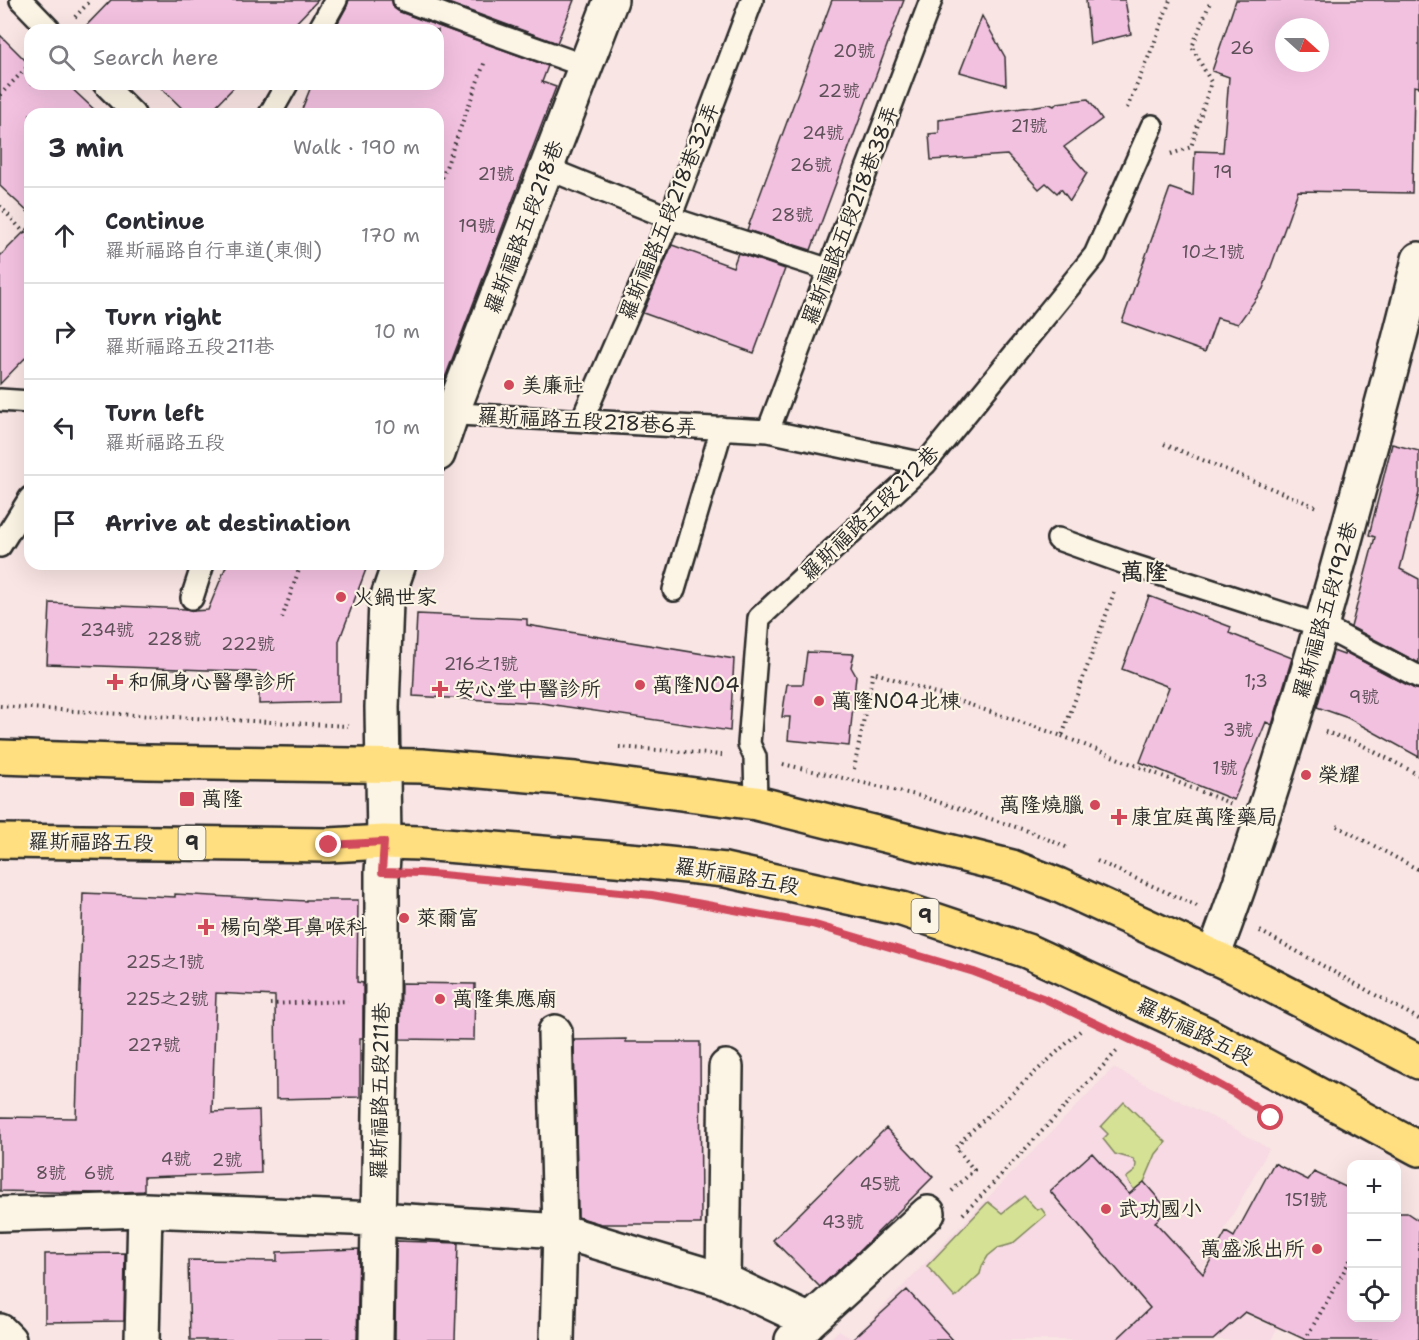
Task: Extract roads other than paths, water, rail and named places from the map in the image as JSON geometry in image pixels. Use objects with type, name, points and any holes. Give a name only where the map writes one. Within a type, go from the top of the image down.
[{"type":"main road","points":[[0,757],[147,762],[422,766],[575,779],[756,803],[1012,867],[1058,885],[1238,968],[1419,1062]]},
{"type":"main road","name":"羅斯福路五段","points":[[0,841],[329,845],[384,842],[421,843],[724,870],[902,909],[1027,951],[1204,1033],[1419,1149]]},
{"type":"street","name":"羅斯福路五段218巷","points":[[445,413],[546,168],[611,0]]},
{"type":"street","name":"羅斯福路五段192巷","points":[[1213,957],[1263,817],[1322,626],[1350,521],[1412,319],[1419,259]]},
{"type":"street","points":[[382,765],[381,707],[386,602],[397,570]]},
{"type":"street","name":"羅斯福路五段211巷","points":[[376,1340],[384,842],[382,765]]},
{"type":"street","points":[[555,1032],[560,1231],[557,1340]]},
{"type":"street","points":[[723,1280],[726,1067]]},
{"type":"street","points":[[142,1340],[145,1210]]},
{"type":"street","points":[[0,1214],[145,1210],[378,1219],[560,1231],[723,1280],[801,1331],[928,1213]]},
{"type":"street","points":[[0,1331],[9,1340]]},
{"type":"lane","points":[[21,0],[44,24]]},
{"type":"lane","points":[[322,24],[336,0]]},
{"type":"lane","points":[[404,0],[585,66]]},
{"type":"lane","name":"羅斯福路五段218巷32弄","points":[[582,420],[670,218],[752,0]]},
{"type":"lane","name":"羅斯福路五段218巷38弄","points":[[768,431],[931,0]]},
{"type":"lane","points":[[110,90],[128,108]]},
{"type":"lane","points":[[273,108],[284,90]]},
{"type":"lane","name":"羅斯福路五段212巷","points":[[756,803],[755,757],[748,744],[759,618],[925,464],[1095,255],[1152,126]]},
{"type":"lane","points":[[546,168],[670,218],[830,270]]},
{"type":"lane","points":[[0,400],[24,402]]},
{"type":"lane","name":"羅斯福路五段218巷6弄","points":[[445,413],[768,431],[925,464]]},
{"type":"lane","name":"羅斯福路五段218巷6弄","points":[[674,590],[722,428]]},
{"type":"lane","points":[[0,546],[24,508]]},
{"type":"lane","points":[[1058,539],[1125,563],[1322,626],[1419,677]]},
{"type":"lane","points":[[192,598],[201,570]]},
{"type":"place","name":"美廉社","points":[[509,385]]},
{"type":"place","name":"火鍋世家","points":[[341,597]]},
{"type":"place","name":"和佩身心醫學診所","points":[[115,682]]},
{"type":"place","name":"萬隆NO4","points":[[640,685]]},
{"type":"place","name":"安心堂中醫診所","points":[[440,689]]},
{"type":"place","name":"萬隆NO4北棟","points":[[819,701]]},
{"type":"place","name":"榮耀","points":[[1306,775]]},
{"type":"place","name":"萬隆","points":[[187,799]]},
{"type":"place","name":"萬隆燒臘","points":[[1095,805]]},
{"type":"place","name":"康宜庭萬隆藥局","points":[[1119,817]]},
{"type":"place","name":"萊爾富","points":[[404,918]]},
{"type":"place","name":"楊向榮耳鼻喉科","points":[[206,927]]},
{"type":"place","name":"萬隆集應廟","points":[[440,999]]},
{"type":"place","name":"武功國小","points":[[1106,1209]]},
{"type":"place","name":"萬盛派出所","points":[[1317,1249]]},
{"type":"district","name":"萬隆","points":[[1144,572]]}]
